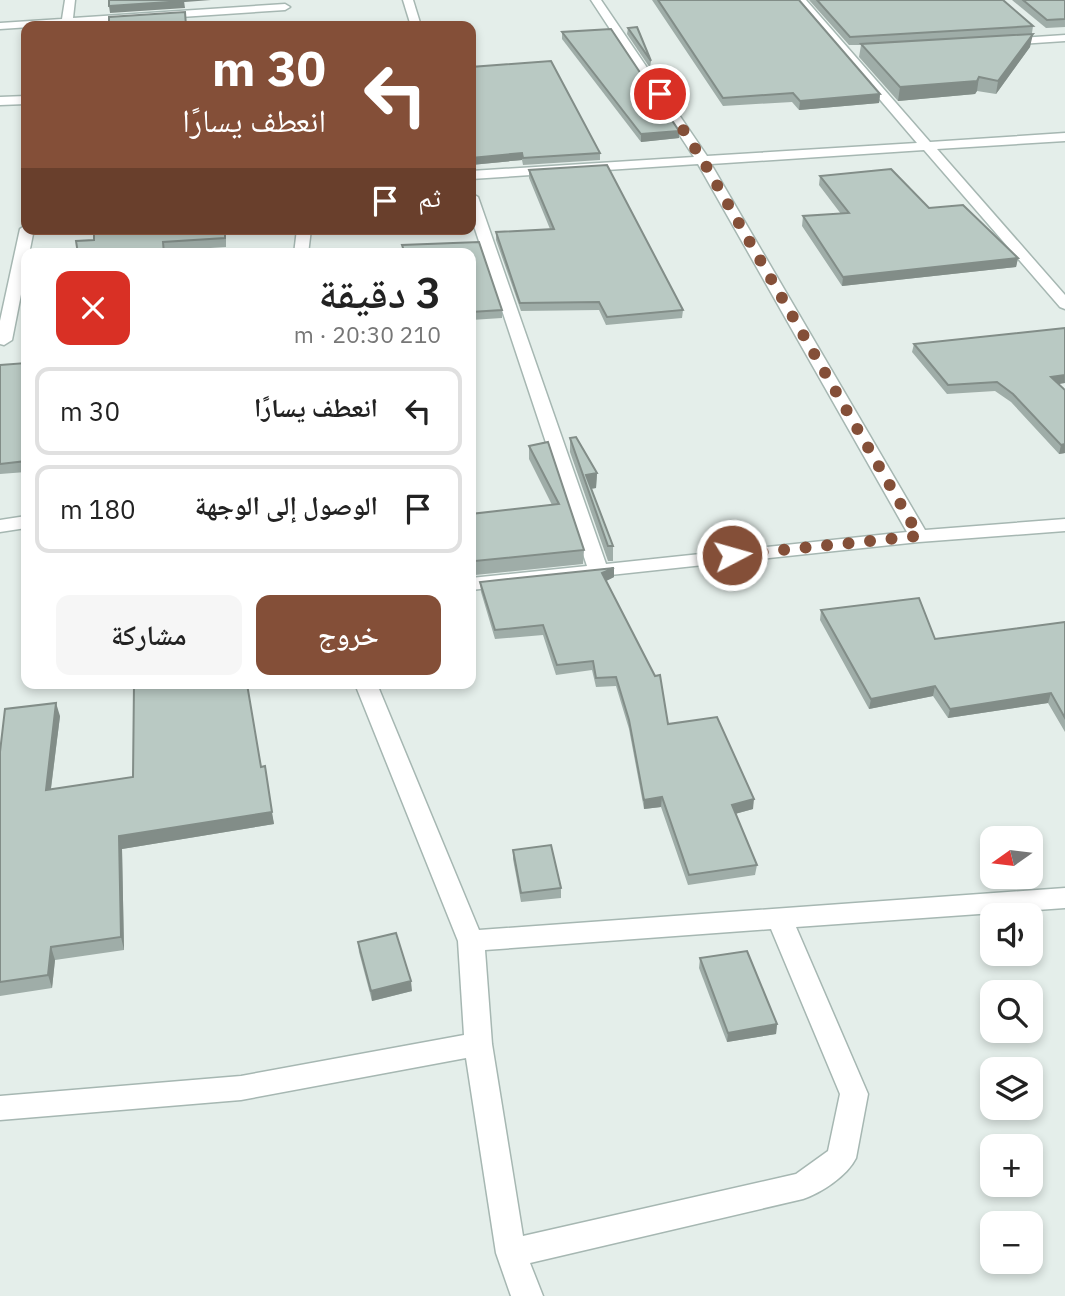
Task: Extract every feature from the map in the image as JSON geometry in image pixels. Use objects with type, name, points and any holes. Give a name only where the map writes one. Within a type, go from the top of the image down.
[{"type":"street","points":[[66,21],[70,0]]},
{"type":"street","points":[[408,0],[414,21]]},
{"type":"street","points":[[596,0],[702,159],[919,536]]},
{"type":"street","points":[[800,0],[854,52],[927,144],[1059,290],[1065,304]]},
{"type":"street","points":[[107,21],[285,8]]},
{"type":"street","points":[[1030,23],[1065,53]]},
{"type":"street","points":[[0,26],[21,25]]},
{"type":"street","points":[[995,43],[1065,38]]},
{"type":"street","points":[[0,102],[21,100]]},
{"type":"street","points":[[476,175],[1065,137]]},
{"type":"street","points":[[476,212],[598,569]]},
{"type":"street","points":[[21,256],[2,340],[21,338]]},
{"type":"street","points":[[0,526],[21,523]]},
{"type":"street","points":[[476,583],[919,536],[1065,525]]},
{"type":"street","points":[[368,689],[471,942],[478,1044],[511,1254],[527,1296]]},
{"type":"street","points":[[471,942],[1065,898]]},
{"type":"street","points":[[511,1254],[803,1186],[841,1158],[854,1094],[779,918]]},
{"type":"street","points":[[0,1108],[241,1088],[478,1044]]},
{"type":"building","points":[[109,0],[184,0],[184,1],[109,6]]},
{"type":"building","points":[[658,0],[799,0],[880,94],[800,101],[793,93],[723,98]]},
{"type":"building","points":[[817,0],[1003,0],[1033,26],[850,37]]},
{"type":"building","points":[[1023,0],[1065,0],[1065,19],[1047,20]]},
{"type":"building","points":[[185,12],[186,21],[109,21],[109,17]]},
{"type":"building","points":[[637,27],[651,61],[628,28]]},
{"type":"building","points":[[611,29],[679,131],[641,134],[562,32]]},
{"type":"building","points":[[1033,34],[998,81],[979,77],[977,81],[900,87],[861,44]]},
{"type":"building","points":[[551,61],[600,153],[523,158],[522,153],[476,158],[476,67]]},
{"type":"building","points":[[607,165],[683,310],[607,317],[599,302],[520,303],[496,232],[554,229],[529,170]]},
{"type":"building","points":[[891,169],[929,208],[963,205],[1018,258],[843,277],[803,216],[849,213],[820,176]]},
{"type":"building","points":[[94,235],[225,235],[225,238],[163,242],[164,248],[77,248],[76,241],[94,240]]},
{"type":"building","points":[[479,242],[502,310],[476,312],[476,248],[403,248],[402,245]]},
{"type":"building","points":[[1065,328],[1065,375],[1051,377],[1065,390],[1065,444],[1061,445],[1013,394],[997,382],[948,385],[914,344]]},
{"type":"building","points":[[21,363],[21,462],[0,464],[0,365]]},
{"type":"building","points":[[576,437],[597,473],[586,475],[613,546],[608,546],[570,438]]},
{"type":"building","points":[[548,442],[584,550],[476,561],[476,513],[559,504],[529,446]]},
{"type":"building","points":[[614,568],[602,573],[655,676],[660,675],[668,724],[717,717],[754,799],[732,805],[757,865],[689,875],[662,797],[644,800],[629,720],[616,677],[596,678],[593,661],[557,665],[543,625],[495,630],[480,582]]},
{"type":"building","points":[[919,598],[935,639],[1065,622],[1065,718],[1051,693],[950,709],[935,686],[871,699],[821,610]]},
{"type":"building","points":[[134,689],[248,689],[261,767],[265,766],[272,812],[119,836],[121,937],[51,947],[48,975],[0,982],[0,752],[5,709],[56,703],[46,790],[133,777]]},
{"type":"building","points":[[551,845],[561,888],[521,893],[513,850]]},
{"type":"building","points":[[396,933],[411,981],[371,991],[358,942]]},
{"type":"building","points":[[747,951],[777,1024],[728,1033],[700,958]]},
{"type":"route","points":[[660,94],[702,159],[919,536],[732,555]]}]
